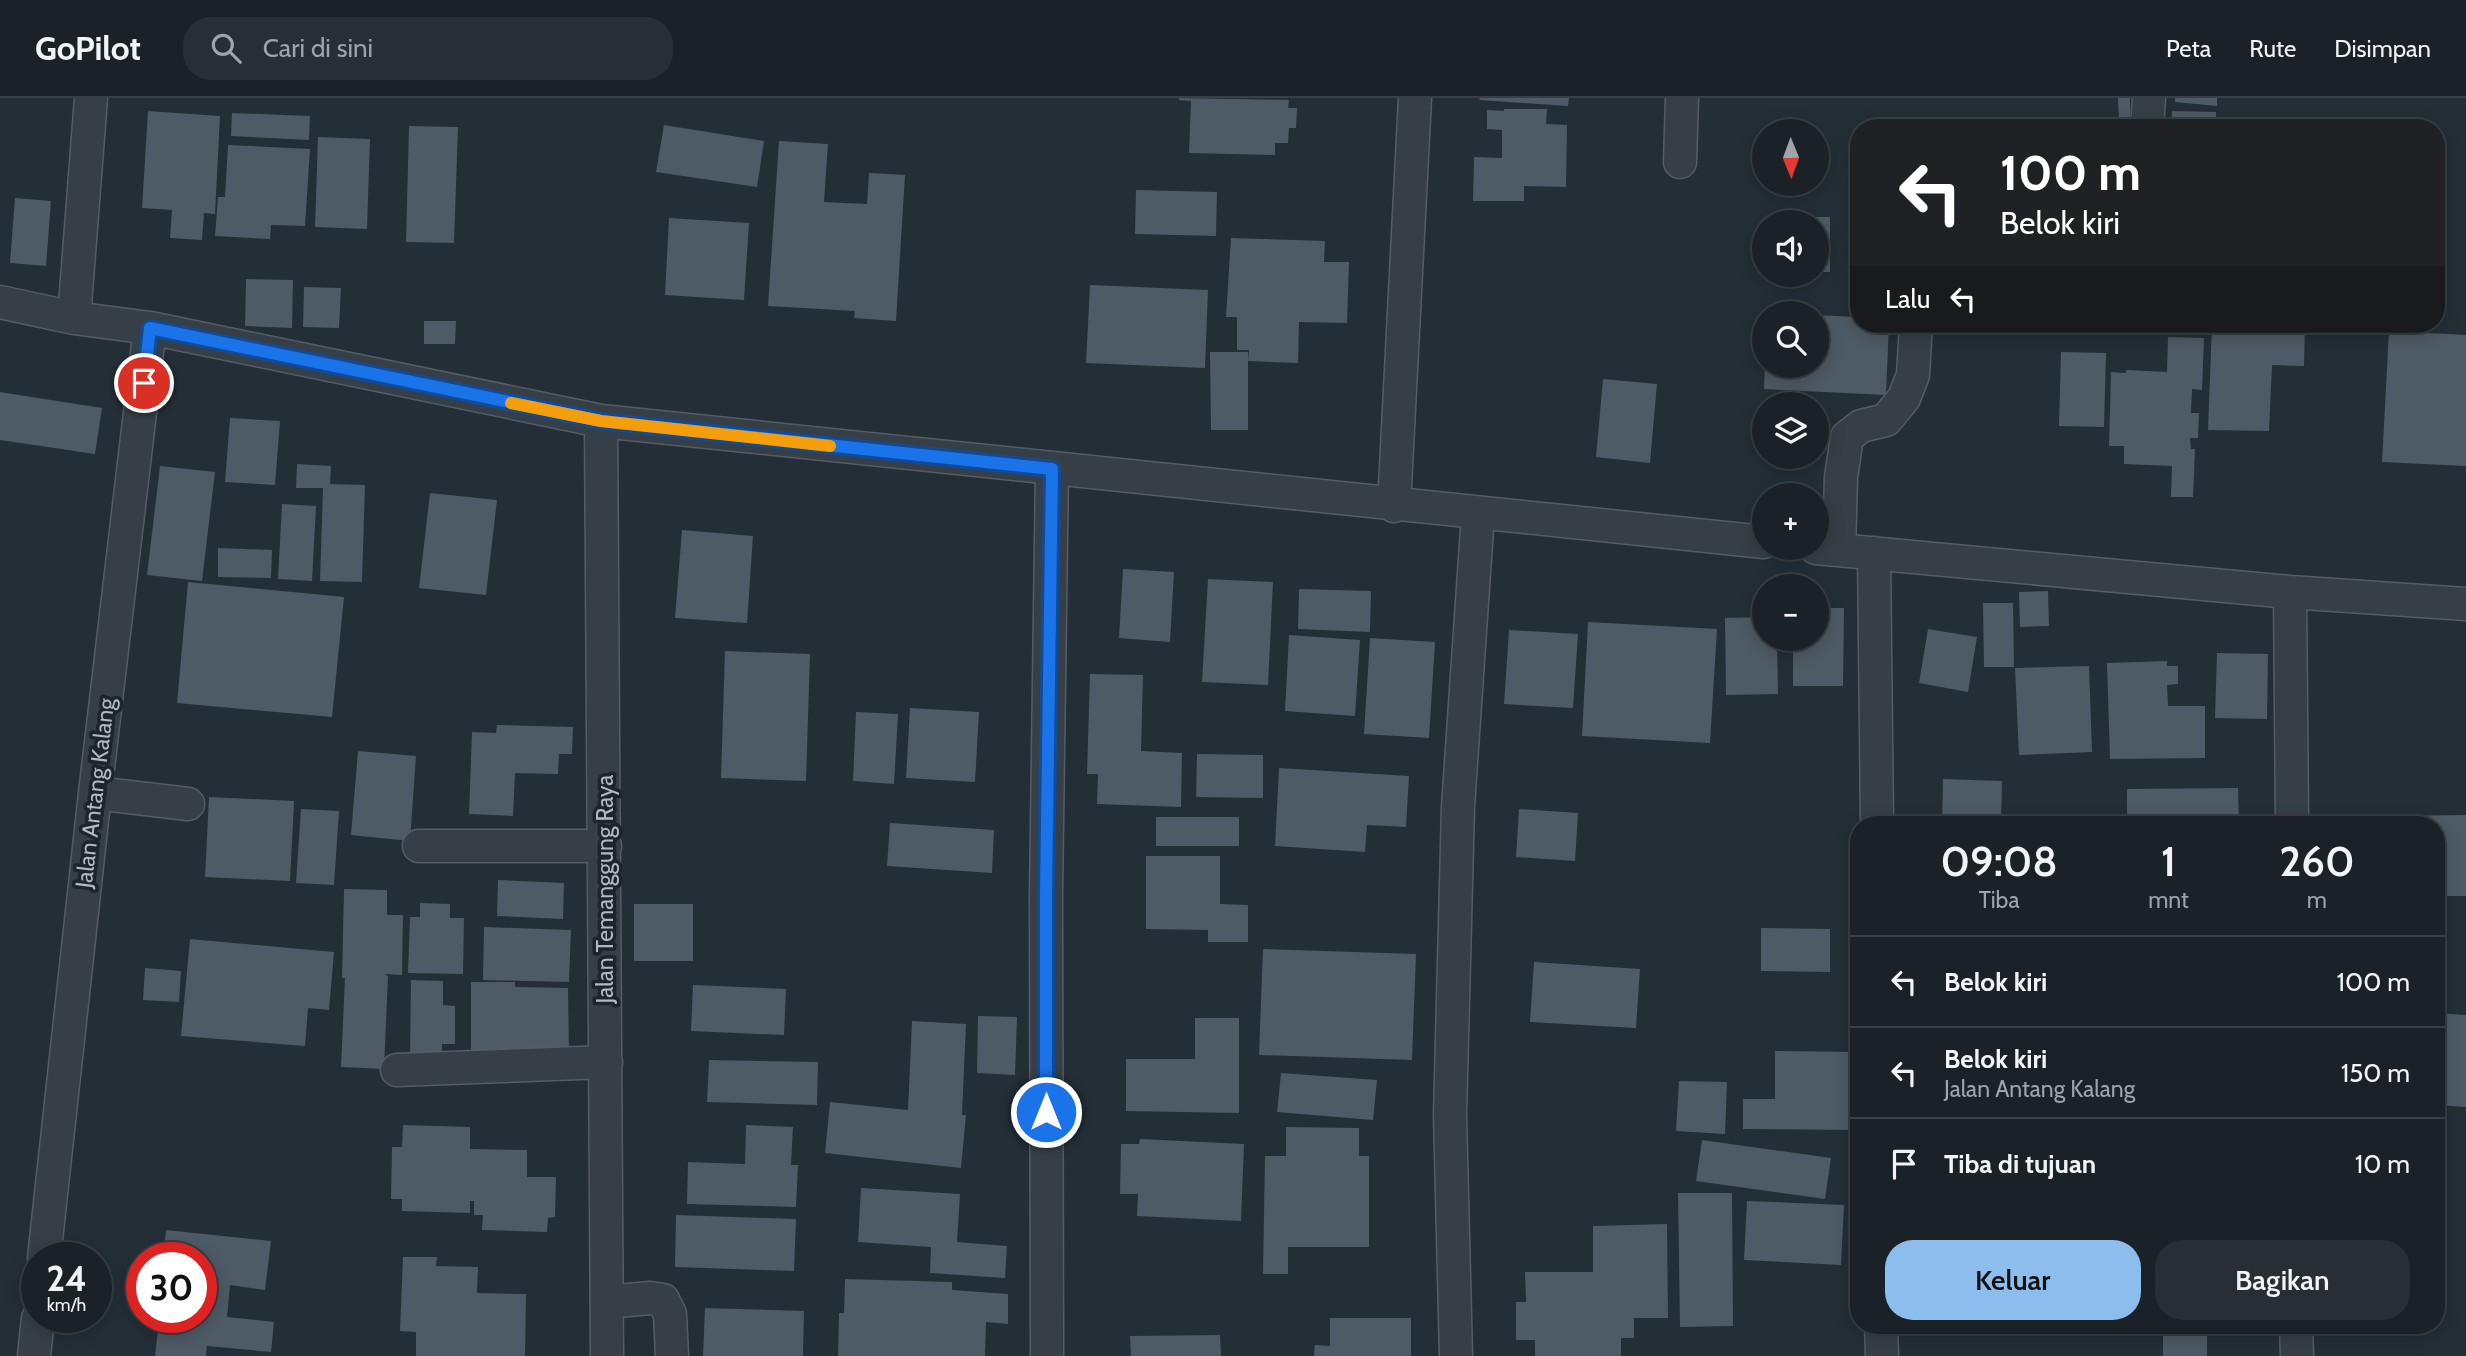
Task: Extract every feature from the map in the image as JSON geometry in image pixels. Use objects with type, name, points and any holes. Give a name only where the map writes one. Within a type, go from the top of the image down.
[{"type":"street","points":[[74,318],[91,98]]},
{"type":"street","points":[[1394,506],[1415,98]]},
{"type":"street","points":[[1681,162],[1682,98]]},
{"type":"street","points":[[2148,119],[2150,98]]},
{"type":"street","points":[[0,302],[74,318],[150,328],[601,421],[1394,506],[1752,541]]},
{"type":"street","name":"Jalan Antang Kalang","points":[[46,1242],[94,793],[150,328]]},
{"type":"street","points":[[1829,543],[1847,437],[1861,426],[1886,421],[1904,398],[1913,374],[1915,333]]},
{"type":"street","name":"Jalan Temanggung Raya","points":[[601,421],[607,1356]]},
{"type":"street","points":[[1047,1356],[1046,895],[1052,469]]},
{"type":"street","points":[[1456,1356],[1451,1059],[1458,807],[1478,514]]},
{"type":"street","points":[[1829,549],[2290,592],[2466,604]]},
{"type":"street","points":[[1874,554],[1877,816]]},
{"type":"street","points":[[2290,592],[2292,816]]},
{"type":"street","points":[[94,793],[188,804]]},
{"type":"street","points":[[419,846],[605,846]]},
{"type":"street","points":[[397,1070],[606,1062]]},
{"type":"street","points":[[607,1302],[650,1298],[663,1300],[670,1314],[672,1356]]},
{"type":"street","points":[[34,1356],[36,1333]]},
{"type":"street","points":[[1881,1334],[1882,1356]]},
{"type":"street","points":[[2297,1334],[2297,1356]]},
{"type":"building","points":[[1179,98],[1289,100],[1288,108],[1297,108],[1296,128],[1289,128],[1288,143],[1275,143],[1275,155],[1189,153],[1191,101]]},
{"type":"building","points":[[1569,98],[1568,106],[1479,100]]},
{"type":"building","points":[[2118,98],[2130,98],[2130,119],[2119,119]]},
{"type":"building","points":[[2175,98],[2217,98],[2217,106],[2175,102]]},
{"type":"building","points":[[1547,109],[1546,124],[1567,125],[1566,187],[1524,186],[1524,201],[1473,201],[1474,157],[1502,158],[1502,130],[1487,129],[1487,110]]},
{"type":"building","points":[[148,111],[220,116],[215,214],[204,213],[202,240],[170,238],[172,210],[142,208]]},
{"type":"building","points":[[2172,111],[2216,112],[2216,119],[2172,119]]},
{"type":"building","points":[[232,113],[310,116],[309,140],[231,136]]},
{"type":"building","points":[[664,125],[764,141],[757,187],[656,172]]},
{"type":"building","points":[[409,126],[458,127],[454,243],[406,242]]},
{"type":"building","points":[[318,137],[370,139],[367,229],[315,227]]},
{"type":"building","points":[[779,141],[828,144],[824,202],[867,204],[869,173],[905,175],[896,321],[854,318],[855,311],[768,306]]},
{"type":"building","points":[[228,145],[310,149],[305,226],[271,225],[270,239],[215,236],[218,197],[225,197]]},
{"type":"building","points":[[1136,190],[1217,192],[1216,236],[1135,234]]},
{"type":"building","points":[[15,198],[51,201],[46,266],[10,263]]},
{"type":"building","points":[[1829,217],[1830,217],[1829,272]]},
{"type":"building","points":[[669,218],[749,223],[744,300],[665,295]]},
{"type":"building","points":[[1231,238],[1325,241],[1324,262],[1349,262],[1347,323],[1299,322],[1298,363],[1248,361],[1249,350],[1237,350],[1237,317],[1226,317]]},
{"type":"building","points":[[246,279],[293,280],[292,328],[245,326]]},
{"type":"building","points":[[1090,285],[1208,290],[1205,368],[1086,363]]},
{"type":"building","points":[[304,287],[341,288],[339,328],[303,327]]},
{"type":"building","points":[[1829,316],[1850,317],[1850,333],[1889,333],[1886,395],[1764,389],[1764,378],[1829,378]]},
{"type":"building","points":[[424,321],[456,321],[455,344],[424,344]]},
{"type":"building","points":[[2212,333],[2305,333],[2304,366],[2272,365],[2269,431],[2208,430]]},
{"type":"building","points":[[2389,333],[2466,335],[2466,466],[2382,462]]},
{"type":"building","points":[[2168,337],[2204,338],[2202,390],[2192,389],[2191,413],[2199,413],[2198,438],[2190,438],[2191,449],[2195,449],[2193,497],[2171,497],[2172,466],[2124,464],[2124,446],[2109,446],[2111,372],[2167,372]]},
{"type":"building","points":[[1210,352],[1248,352],[1248,430],[1211,430]]},
{"type":"building","points":[[2061,352],[2106,353],[2104,427],[2059,426]]},
{"type":"building","points":[[1603,379],[1657,384],[1650,463],[1596,457]]},
{"type":"building","points":[[0,392],[102,408],[95,454],[0,440]]},
{"type":"building","points":[[230,418],[280,421],[275,485],[225,482]]},
{"type":"building","points":[[297,464],[331,466],[330,484],[365,485],[362,582],[320,581],[323,488],[296,488]]},
{"type":"building","points":[[160,466],[215,472],[202,581],[147,575]]},
{"type":"building","points":[[430,493],[497,500],[486,595],[419,588]]},
{"type":"building","points":[[282,504],[316,506],[312,581],[278,579]]},
{"type":"building","points":[[682,530],[753,536],[747,623],[675,618]]},
{"type":"building","points":[[218,548],[272,550],[271,578],[218,577]]},
{"type":"building","points":[[1123,569],[1174,572],[1170,642],[1119,638]]},
{"type":"building","points":[[1208,579],[1273,582],[1268,685],[1202,682]]},
{"type":"building","points":[[188,582],[344,597],[332,717],[177,703]]},
{"type":"building","points":[[1299,589],[1371,591],[1370,632],[1298,629]]},
{"type":"building","points":[[2048,591],[2049,626],[2020,627],[2019,592]]},
{"type":"building","points":[[1983,603],[2013,603],[2014,667],[1984,667]]},
{"type":"building","points":[[1829,608],[1844,608],[1843,686],[1793,686],[1793,651],[1829,651]]},
{"type":"building","points":[[1752,617],[1752,651],[1777,651],[1778,694],[1726,695],[1725,618]]},
{"type":"building","points":[[1588,622],[1717,629],[1710,743],[1582,736]]},
{"type":"building","points":[[1928,629],[1977,637],[1968,692],[1919,683]]},
{"type":"building","points":[[1509,630],[1578,634],[1573,708],[1504,704]]},
{"type":"building","points":[[1289,635],[1360,640],[1355,716],[1285,711]]},
{"type":"building","points":[[1370,638],[1435,642],[1429,738],[1364,734]]},
{"type":"building","points":[[725,651],[810,654],[806,781],[721,778]]},
{"type":"building","points":[[2217,653],[2268,654],[2267,719],[2215,718]]},
{"type":"building","points":[[2167,661],[2167,666],[2178,666],[2178,684],[2167,685],[2168,706],[2205,706],[2205,758],[2110,759],[2107,663]]},
{"type":"building","points":[[2089,666],[2092,752],[2019,755],[2015,668]]},
{"type":"building","points":[[1090,674],[1143,675],[1141,751],[1182,753],[1181,807],[1097,804],[1098,774],[1087,774]]},
{"type":"building","points":[[910,708],[979,712],[975,782],[906,778]]},
{"type":"building","points":[[856,712],[898,714],[894,784],[853,781]]},
{"type":"building","points":[[497,725],[573,727],[572,754],[559,754],[558,774],[515,773],[513,816],[469,814],[472,732],[496,733]]},
{"type":"building","points":[[358,751],[416,756],[410,841],[351,835]]},
{"type":"building","points":[[1197,754],[1263,755],[1263,798],[1196,797]]},
{"type":"building","points":[[1279,768],[1409,776],[1406,827],[1367,825],[1365,852],[1275,846]]},
{"type":"building","points":[[1943,779],[2002,781],[2001,816],[1942,816]]},
{"type":"building","points":[[2238,788],[2239,816],[2127,816],[2127,789]]},
{"type":"building","points":[[209,797],[294,801],[290,881],[205,877]]},
{"type":"building","points":[[301,809],[339,811],[334,885],[296,883]]},
{"type":"building","points":[[1519,809],[1578,813],[1575,861],[1516,857]]},
{"type":"building","points":[[2466,815],[2466,896],[2445,896],[2445,816],[2384,816]]},
{"type":"building","points":[[1156,817],[1239,817],[1239,846],[1156,846]]},
{"type":"building","points":[[890,823],[994,830],[992,873],[887,866]]},
{"type":"building","points":[[1146,856],[1220,856],[1220,904],[1248,905],[1248,942],[1208,942],[1208,930],[1146,929]]},
{"type":"building","points":[[498,880],[564,883],[563,919],[497,916]]},
{"type":"building","points":[[344,889],[387,890],[387,915],[403,915],[402,975],[385,974],[388,976],[384,1069],[341,1067],[345,978],[342,978]]},
{"type":"building","points":[[420,903],[450,904],[450,918],[464,918],[463,974],[408,973],[410,917],[420,917]]},
{"type":"building","points":[[634,904],[693,904],[693,961],[634,961]]},
{"type":"building","points":[[484,927],[571,930],[569,982],[483,980]]},
{"type":"building","points":[[1761,928],[1830,929],[1830,972],[1761,971]]},
{"type":"building","points":[[190,939],[334,952],[329,1010],[308,1008],[305,1046],[181,1036]]},
{"type":"building","points":[[1263,949],[1416,954],[1412,1060],[1259,1055]]},
{"type":"building","points":[[1534,962],[1640,969],[1636,1028],[1530,1022]]},
{"type":"building","points":[[145,968],[181,971],[179,1002],[143,1000]]},
{"type":"building","points":[[411,980],[443,981],[443,1005],[455,1006],[455,1044],[442,1044],[442,1056],[410,1056]]},
{"type":"building","points":[[471,982],[515,982],[515,987],[568,988],[569,1055],[471,1060]]},
{"type":"building","points":[[693,985],[786,989],[784,1035],[691,1031]]},
{"type":"building","points":[[2445,1014],[2466,1015],[2466,1107],[2445,1106]]},
{"type":"building","points":[[978,1016],[1017,1017],[1015,1075],[977,1073]]},
{"type":"building","points":[[1195,1018],[1239,1018],[1239,1113],[1126,1111],[1126,1059],[1195,1059]]},
{"type":"building","points":[[912,1021],[966,1024],[962,1115],[966,1115],[961,1168],[825,1153],[830,1102],[908,1110]]},
{"type":"building","points":[[1775,1051],[1850,1052],[1850,1130],[1743,1129],[1743,1099],[1775,1099]]},
{"type":"building","points":[[709,1060],[818,1062],[817,1105],[707,1102]]},
{"type":"building","points":[[1281,1073],[1377,1080],[1373,1120],[1277,1112]]},
{"type":"building","points":[[1679,1081],[1727,1082],[1725,1134],[1676,1131]]},
{"type":"building","points":[[403,1125],[470,1127],[470,1149],[527,1150],[527,1177],[556,1177],[555,1217],[548,1218],[547,1232],[482,1230],[483,1215],[474,1215],[474,1201],[470,1201],[470,1213],[402,1211],[402,1199],[391,1199],[392,1147],[402,1147]]},
{"type":"building","points":[[746,1125],[793,1127],[791,1165],[798,1165],[796,1207],[687,1204],[688,1162],[745,1164]]},
{"type":"building","points":[[1286,1127],[1359,1128],[1359,1156],[1369,1156],[1369,1247],[1288,1247],[1288,1274],[1263,1274],[1265,1156],[1286,1156]]},
{"type":"building","points":[[1140,1139],[1244,1144],[1241,1221],[1137,1216],[1138,1194],[1120,1194],[1121,1144],[1139,1144]]},
{"type":"building","points":[[1702,1140],[1831,1158],[1825,1199],[1696,1181]]},
{"type":"building","points":[[861,1188],[960,1194],[957,1242],[1007,1246],[1005,1278],[930,1273],[931,1247],[858,1242]]},
{"type":"building","points":[[1678,1193],[1732,1193],[1733,1326],[1680,1327]]},
{"type":"building","points":[[1747,1201],[1844,1205],[1841,1265],[1744,1260]]},
{"type":"building","points":[[676,1215],[796,1219],[794,1271],[675,1267]]},
{"type":"building","points":[[1667,1224],[1668,1318],[1634,1318],[1634,1338],[1621,1338],[1621,1356],[1535,1356],[1535,1340],[1516,1340],[1516,1302],[1526,1302],[1525,1272],[1593,1272],[1593,1226]]},
{"type":"building","points":[[166,1230],[271,1241],[265,1290],[230,1285],[227,1317],[274,1322],[271,1352],[207,1346],[206,1356],[155,1356],[158,1333],[217,1333],[217,1242],[165,1242]]},
{"type":"building","points":[[403,1257],[437,1257],[436,1266],[478,1267],[477,1293],[526,1294],[525,1356],[416,1356],[416,1332],[400,1331]]},
{"type":"building","points":[[845,1279],[952,1282],[952,1290],[1008,1294],[1008,1324],[986,1322],[985,1356],[838,1356],[839,1313],[844,1313]]},
{"type":"building","points":[[705,1308],[804,1311],[803,1356],[703,1356]]},
{"type":"building","points":[[1330,1318],[1411,1318],[1411,1356],[1314,1356],[1315,1345],[1330,1346]]},
{"type":"building","points":[[2163,1334],[2207,1334],[2207,1356],[2163,1356]]},
{"type":"building","points":[[1220,1335],[1221,1356],[1131,1356],[1130,1336]]},
{"type":"slow traffic","points":[[511,403],[601,421],[830,446]]},
{"type":"route","points":[[144,383],[150,328],[601,421],[1052,469],[1046,1112]]}]
